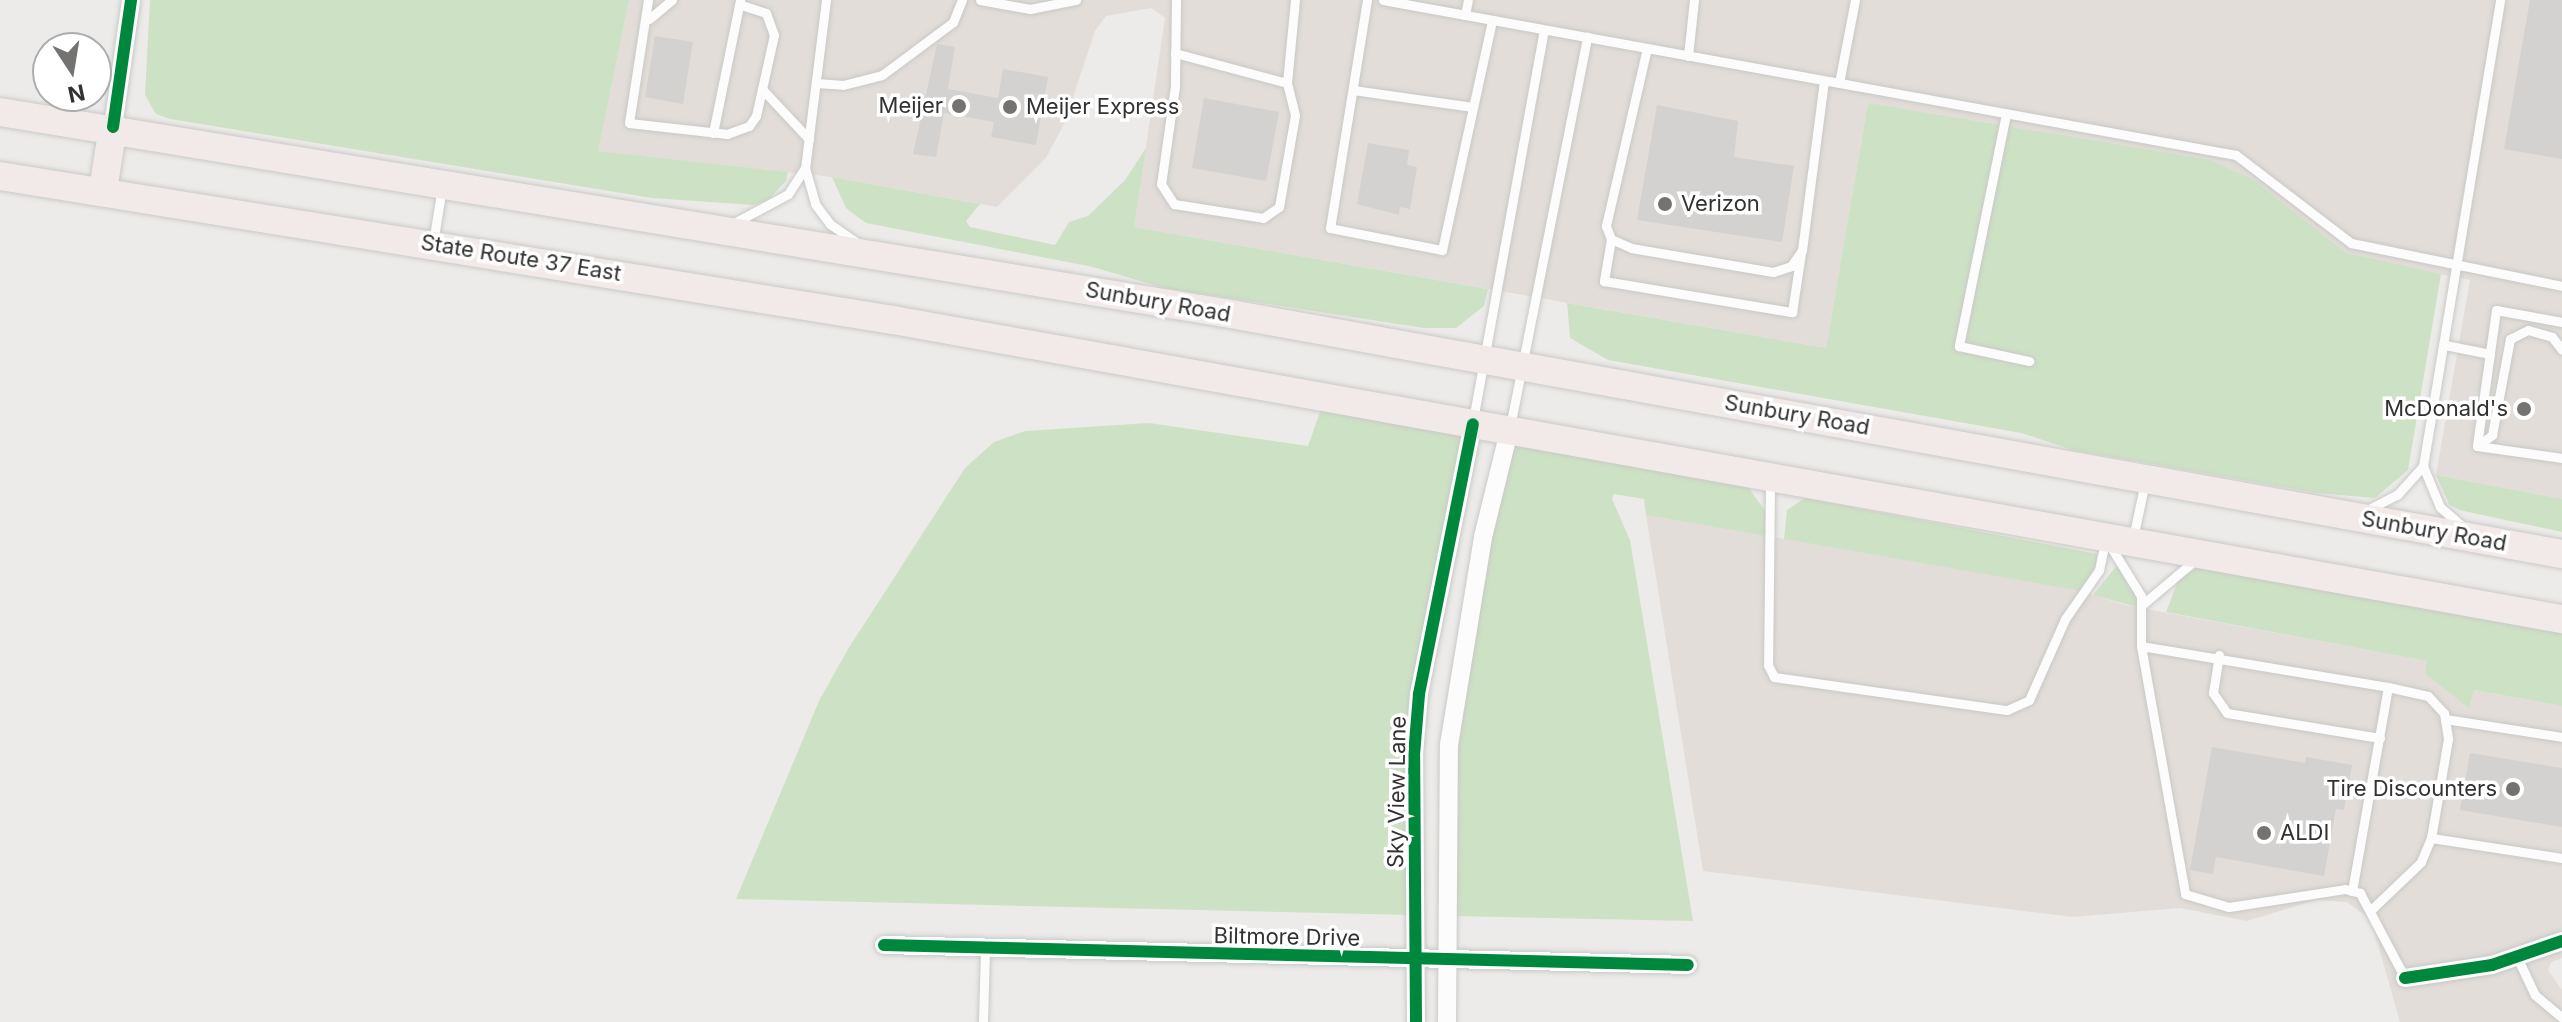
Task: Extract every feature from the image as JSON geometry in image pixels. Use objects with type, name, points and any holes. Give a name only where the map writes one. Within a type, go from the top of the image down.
[{"type":"highway","points":[[0,112],[113,127],[871,253]]},
{"type":"highway","points":[[103,190],[113,127]]},
{"type":"highway","name":"State Route 37 East","points":[[0,176],[103,190],[1041,346],[1473,424]]},
{"type":"highway","name":"Sunbury Road","points":[[871,253],[1520,364],[2562,554]]},
{"type":"highway","points":[[1473,424],[2562,619]]},
{"type":"street","points":[[113,127],[131,0]]},
{"type":"street","name":"Sky View Lane","points":[[1416,1022],[1414,755],[1419,694],[1473,424]]},
{"type":"street","points":[[1447,1022],[1454,701],[1509,431]]},
{"type":"street","points":[[2405,978],[2451,974],[2517,957],[2562,941]]},
{"type":"street","name":"Biltmore Drive","points":[[884,945],[985,950],[1688,965]]},
{"type":"lane","points":[[648,0],[649,19],[629,123],[713,133],[749,126],[762,89],[772,22],[766,13],[740,2],[713,133]]},
{"type":"lane","points":[[649,19],[672,0]]},
{"type":"lane","points":[[826,0],[805,168],[815,204],[830,224],[871,253]]},
{"type":"lane","points":[[816,83],[843,85],[882,75],[953,22],[962,0]]},
{"type":"lane","points":[[980,0],[1030,9],[1076,0]]},
{"type":"lane","points":[[1176,0],[1175,53],[1161,184],[1174,204],[1263,218],[1279,207],[1295,115],[1287,83],[1295,0]]},
{"type":"lane","points":[[1367,0],[1330,228],[1442,250],[1492,20]]},
{"type":"lane","points":[[1383,0],[2236,155],[2351,243],[2459,268],[2562,286]]},
{"type":"lane","points":[[1465,15],[1468,0]]},
{"type":"lane","points":[[1688,56],[1694,0]]},
{"type":"lane","points":[[1839,83],[1855,0]]},
{"type":"lane","points":[[2353,517],[2397,495],[2423,466],[2459,268],[2500,0]]},
{"type":"lane","points":[[1473,424],[1544,30]]},
{"type":"lane","points":[[1509,431],[1587,37]]},
{"type":"lane","points":[[1647,48],[1606,226],[1611,239],[1604,281],[1792,312],[1824,81]]},
{"type":"lane","points":[[1175,53],[1287,83]]},
{"type":"lane","points":[[762,89],[809,139]]},
{"type":"lane","points":[[1353,90],[1473,107]]},
{"type":"lane","points":[[2006,114],[1959,346],[2029,361]]},
{"type":"lane","points":[[721,228],[761,212],[788,194],[805,168]]},
{"type":"lane","points":[[433,244],[442,183]]},
{"type":"lane","points":[[1611,239],[1631,248],[1773,272],[1791,266],[1802,250]]},
{"type":"lane","points":[[2477,446],[2496,310],[2562,322]]},
{"type":"lane","points":[[2477,446],[2492,435],[2510,339],[2528,330],[2557,335],[2562,350]]},
{"type":"lane","points":[[2445,345],[2490,354]]},
{"type":"lane","points":[[2477,446],[2562,458]]},
{"type":"lane","points":[[2423,466],[2440,507],[2477,539]]},
{"type":"lane","points":[[1770,478],[1768,665],[1774,677],[2007,710],[2029,700],[2065,619],[2119,540],[2146,478]]},
{"type":"lane","points":[[2119,540],[2143,604],[2141,646],[2185,894],[2229,907],[2352,891]]},
{"type":"lane","points":[[2143,604],[2202,555]]},
{"type":"lane","points":[[2141,646],[2219,655],[2428,696],[2445,719],[2448,739],[2431,838],[2421,862],[2371,910]]},
{"type":"lane","points":[[2219,655],[2213,693],[2227,713],[2380,738]]},
{"type":"lane","points":[[2352,891],[2388,687]]},
{"type":"lane","points":[[2445,719],[2562,737]]},
{"type":"lane","points":[[2431,838],[2562,858]]},
{"type":"lane","points":[[2352,891],[2371,910],[2405,978]]},
{"type":"lane","points":[[983,1022],[985,950]]},
{"type":"lane","points":[[2517,957],[2535,995],[2561,1020]]},
{"type":"shaded area","points":[[629,0],[2562,0],[2562,499],[2436,475],[2470,280],[2358,258],[1868,103],[1826,348],[1134,227],[1165,18],[1151,8],[1106,16],[1095,31],[1064,124],[1046,158],[997,207],[832,177],[597,151]]},
{"type":"shaded area","points":[[1646,515],[2071,588],[2125,605],[2428,661],[2425,674],[2469,707],[2474,690],[2562,706],[2562,958],[2551,962],[2548,970],[2562,990],[2562,1022],[2400,1022],[2371,920],[2347,902],[2316,900],[2247,921],[2180,908],[2073,917],[1703,871]]},
{"type":"green space","points":[[150,0],[629,0],[598,151],[788,172],[786,181],[769,199],[754,205],[652,198],[170,119],[156,114],[145,95]]},
{"type":"green space","points":[[1868,103],[2210,160],[2252,179],[2346,253],[2441,274],[2408,470],[2375,498],[2317,493],[2073,450],[2021,433],[1608,360],[1570,338],[1567,303],[1826,348]]},
{"type":"green space","points":[[1146,148],[1134,227],[1488,289],[1484,306],[1456,328],[1424,328],[1164,288],[1093,267],[866,223],[846,208],[832,177],[980,204],[966,221],[970,227],[1055,245],[1069,222],[1088,216],[1125,180]]},
{"type":"green space","points":[[1321,409],[1464,435],[1415,679],[1410,915],[736,899],[819,701],[848,649],[965,468],[994,442],[1025,431],[1149,423],[1308,446]]},
{"type":"green space","points":[[1511,444],[1748,487],[1766,512],[1766,536],[1646,515],[1644,499],[1614,494],[1612,499],[1630,540],[1693,921],[1452,916],[1455,755],[1488,543]]},
{"type":"green space","points":[[2436,475],[2562,499],[2562,532],[2459,510],[2449,504]]},
{"type":"green space","points":[[1805,498],[2097,554],[2097,566],[2082,591],[1784,539],[1787,510]]},
{"type":"green space","points":[[2118,564],[2132,581],[2140,608],[2093,595]]},
{"type":"green space","points":[[2197,568],[2562,633],[2562,706],[2474,690],[2469,708],[2425,674],[2427,661],[2166,612],[2178,581]]},
{"type":"building","points":[[2530,0],[2562,0],[2562,159],[2504,149]]},
{"type":"building","points":[[655,36],[693,42],[683,104],[645,97]]},
{"type":"building","points":[[937,44],[955,47],[948,89],[998,98],[1003,69],[1048,77],[1036,145],[991,137],[994,122],[944,113],[936,157],[913,154]]},
{"type":"building","points":[[1204,98],[1279,112],[1266,181],[1192,168]]},
{"type":"building","points":[[1657,105],[1738,121],[1734,157],[1794,166],[1782,242],[1637,220]]},
{"type":"building","points":[[1368,143],[1409,150],[1407,165],[1417,167],[1410,209],[1400,207],[1399,215],[1357,204]]},
{"type":"building","name":"ALDI","points":[[2212,747],[2305,763],[2306,757],[2352,765],[2344,810],[2336,809],[2324,876],[2216,857],[2213,874],[2190,870]]},
{"type":"building","name":"Tire Discounters","points":[[2470,753],[2562,768],[2562,827],[2460,810]]},
{"type":"cycle path","points":[[113,127],[131,0]]},
{"type":"cycle path","points":[[1416,1022],[1414,755],[1419,694],[1473,424]]},
{"type":"cycle path","points":[[2405,978],[2492,965],[2562,941]]},
{"type":"cycle path","points":[[884,945],[1688,965]]},
{"type":"place","name":"Meijer","points":[[959,106]]},
{"type":"place","name":"Meijer Express","points":[[1010,107]]},
{"type":"place","name":"Verizon","points":[[1665,204]]},
{"type":"place","name":"McDonald's","points":[[2524,409]]},
{"type":"place","name":"Tire Discounters","points":[[2513,789]]},
{"type":"place","name":"ALDI","points":[[2264,833]]}]
